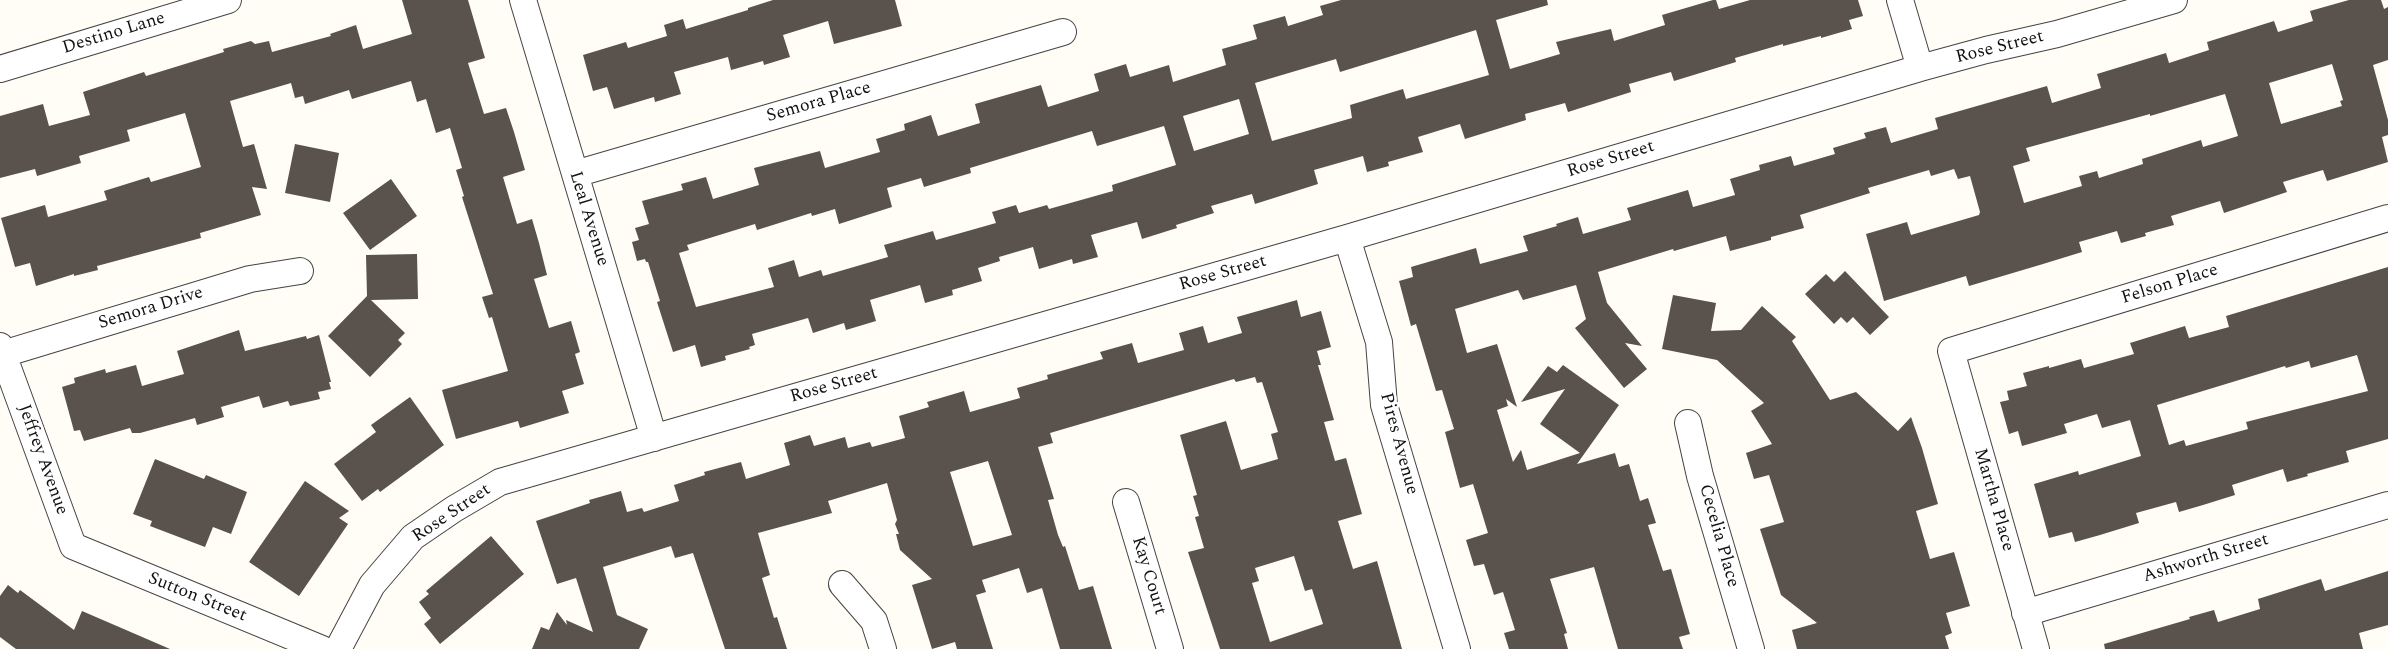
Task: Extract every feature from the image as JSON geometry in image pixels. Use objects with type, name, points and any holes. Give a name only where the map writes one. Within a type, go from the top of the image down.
[{"type":"street","name":"Destino Lane","points":[[0,69],[228,0]]},
{"type":"street","name":"Leal Avenue","points":[[523,0],[654,438]]},
{"type":"street","points":[[1900,0],[1920,68]]},
{"type":"street","name":"Rose Street","points":[[338,649],[372,585],[414,537],[454,508],[500,482],[1347,238],[1920,68],[1986,50],[2057,34],[2174,0]]},
{"type":"street","name":"Semora Place","points":[[575,174],[1063,32]]},
{"type":"street","name":"Felson Place","points":[[1951,352],[2388,218]]},
{"type":"street","name":"Pires Avenue","points":[[1347,238],[1379,342],[1384,405],[1457,649]]},
{"type":"street","name":"Semora Drive","points":[[1,350],[250,279],[300,271]]},
{"type":"street","name":"Jeffrey Avenue","points":[[1,350],[73,546]]},
{"type":"street","name":"Martha Place","points":[[1951,352],[2036,649]]},
{"type":"street","name":"Cecelia Place","points":[[1688,422],[1700,476],[1751,649]]},
{"type":"street","name":"Kay Court","points":[[1126,502],[1170,649]]},
{"type":"street","name":"Ashworth Street","points":[[2025,613],[2388,504]]},
{"type":"street","name":"Sutton Street","points":[[73,546],[322,649]]},
{"type":"street","points":[[842,584],[874,621],[883,649]]},
{"type":"building","points":[[402,0],[468,0],[485,58],[468,63],[484,114],[506,108],[514,132],[525,170],[503,177],[517,224],[532,219],[547,275],[534,279],[549,328],[571,321],[580,352],[575,354],[584,384],[562,391],[569,413],[520,428],[518,421],[456,439],[442,390],[508,371],[492,317],[489,318],[482,297],[493,294],[462,197],[464,196],[456,170],[462,168],[450,128],[436,133],[426,99],[417,102],[411,81],[352,99],[349,90],[305,104],[303,96],[295,98],[291,83],[230,101],[243,147],[254,144],[267,189],[252,187],[261,215],[200,233],[201,238],[97,266],[98,270],[74,276],[74,274],[36,286],[30,263],[15,267],[1,218],[45,205],[48,217],[107,200],[104,191],[149,177],[151,182],[201,167],[185,113],[127,130],[130,141],[79,156],[81,163],[37,176],[35,169],[0,178],[0,116],[43,104],[49,126],[90,115],[83,92],[144,72],[146,76],[224,52],[223,49],[251,41],[255,44],[269,41],[272,52],[331,36],[330,34],[356,25],[363,49],[412,34]]},
{"type":"building","points":[[773,0],[895,0],[902,26],[834,44],[828,21],[783,35],[790,57],[764,65],[763,61],[731,70],[728,57],[674,72],[681,94],[655,102],[654,97],[614,109],[607,87],[593,91],[583,55],[626,42],[628,48],[667,36],[664,25],[683,19],[686,29],[748,10],[748,8]]},
{"type":"building","points":[[1341,0],[1547,0],[1548,5],[1496,20],[1510,69],[1560,54],[1556,42],[1611,29],[1614,41],[1665,25],[1662,15],[1713,0],[1716,0],[1719,9],[1750,0],[1858,0],[1863,16],[1849,20],[1852,29],[1821,38],[1821,36],[1783,46],[1783,44],[1735,58],[1736,62],[1674,81],[1671,72],[1629,84],[1631,92],[1568,112],[1565,103],[1525,114],[1526,120],[1465,139],[1460,124],[1418,137],[1423,152],[1388,162],[1389,166],[1367,172],[1363,156],[1314,170],[1318,184],[1255,204],[1252,194],[1211,206],[1214,213],[1176,225],[1177,228],[1142,239],[1137,222],[1091,235],[1098,257],[1073,264],[1072,259],[1039,269],[1033,247],[999,257],[1000,261],[978,268],[982,281],[952,290],[953,295],[925,303],[920,285],[870,300],[876,321],[846,330],[844,323],[813,333],[808,318],[752,334],[755,345],[749,347],[750,349],[725,356],[726,360],[701,367],[695,345],[673,352],[657,302],[660,301],[648,262],[645,259],[637,261],[632,242],[639,240],[635,228],[649,224],[642,201],[683,190],[681,184],[706,177],[713,199],[759,185],[754,168],[820,151],[825,168],[880,152],[876,139],[905,130],[904,124],[931,115],[938,136],[980,123],[975,104],[1041,85],[1048,107],[1099,91],[1094,74],[1126,64],[1130,77],[1169,65],[1173,82],[1226,65],[1222,49],[1257,39],[1253,25],[1285,16],[1288,26],[1323,15],[1320,6]],"holes":[[[1476,30],[1489,75],[1406,99],[1403,89],[1350,105],[1352,118],[1272,141],[1255,83],[1336,59],[1340,72]],[[1239,99],[1249,134],[1194,151],[1183,116]],[[1164,126],[1176,165],[1112,185],[1113,191],[1049,209],[1047,205],[1019,213],[1016,205],[992,212],[996,223],[936,240],[933,231],[884,245],[888,257],[823,276],[821,270],[799,277],[794,260],[768,268],[774,287],[696,307],[679,253],[689,250],[687,245],[755,224],[757,230],[811,213],[812,216],[835,209],[839,224],[892,207],[887,188],[921,178],[924,187],[971,173],[970,168],[1092,131],[1097,146]]]},
{"type":"building","points":[[2349,0],[2381,0],[2384,9],[2388,7],[2388,60],[2373,65],[2388,120],[2388,135],[2382,137],[2388,162],[2327,181],[2323,170],[2283,182],[2287,192],[2224,213],[2220,201],[2171,216],[2174,225],[2145,233],[2146,236],[2121,243],[2117,231],[2079,242],[2082,252],[2043,264],[1969,286],[1966,276],[1884,301],[1866,234],[1907,222],[1911,235],[1979,215],[1980,212],[1970,176],[1958,179],[1954,169],[1931,176],[1929,170],[1868,188],[1870,193],[1800,215],[1804,228],[1771,237],[1771,240],[1730,251],[1726,236],[1674,251],[1673,249],[1598,272],[1607,303],[1642,346],[1625,343],[1647,369],[1624,388],[1575,328],[1586,319],[1576,285],[1523,300],[1518,290],[1455,309],[1467,353],[1497,344],[1517,407],[1506,399],[1508,406],[1497,410],[1513,462],[1521,450],[1527,470],[1580,453],[1540,424],[1565,389],[1521,402],[1548,366],[1557,372],[1563,365],[1619,405],[1577,464],[1615,453],[1619,467],[1629,464],[1640,501],[1648,498],[1656,523],[1648,525],[1663,571],[1671,569],[1690,634],[1679,637],[1683,649],[1618,649],[1594,567],[1550,579],[1567,633],[1564,634],[1568,649],[1509,649],[1504,633],[1515,630],[1503,592],[1494,595],[1484,564],[1474,566],[1466,540],[1488,533],[1473,484],[1460,488],[1445,432],[1454,429],[1442,390],[1436,391],[1416,324],[1411,326],[1399,281],[1413,277],[1411,267],[1476,248],[1480,264],[1528,251],[1523,236],[1557,226],[1556,224],[1578,217],[1583,234],[1631,220],[1627,208],[1688,190],[1693,207],[1735,195],[1730,179],[1760,170],[1759,165],[1791,156],[1794,166],[1835,154],[1833,148],[1866,138],[1864,133],[1886,127],[1891,143],[1938,129],[1935,118],[2047,86],[2052,103],[2101,88],[2097,74],[2166,53],[2169,63],[2209,50],[2207,42],[2274,21],[2278,32],[2313,21],[2310,11]],"holes":[[[2332,64],[2343,100],[2340,101],[2342,106],[2281,124],[2269,83]],[[2225,94],[2238,136],[2203,147],[2201,140],[2142,159],[2143,164],[2099,178],[2097,171],[2079,176],[2082,186],[2024,203],[2013,166],[2030,161],[2026,148],[2150,114],[2150,116]]]},
{"type":"building","points":[[295,144],[339,153],[330,202],[285,193]]},
{"type":"building","points":[[391,179],[417,216],[370,250],[343,213]]},
{"type":"building","points":[[417,254],[418,299],[371,300],[405,333],[398,340],[402,344],[370,377],[328,336],[367,296],[366,255]]},
{"type":"building","points":[[2388,267],[2388,439],[2346,451],[2349,462],[2307,474],[2308,476],[2287,482],[2283,469],[2232,485],[2235,495],[2203,505],[2179,512],[2176,502],[2136,513],[2139,523],[2075,542],[2072,532],[2049,538],[2034,484],[2078,471],[2079,475],[2141,456],[2130,420],[2102,428],[2097,414],[2064,424],[2067,433],[2022,446],[2018,431],[2009,434],[2000,402],[2009,400],[2007,391],[2027,386],[2023,373],[2081,359],[2084,368],[2134,354],[2130,343],[2185,326],[2189,338],[2229,327],[2226,316]],"holes":[[[2357,355],[2368,391],[2246,422],[2248,429],[2186,446],[2184,440],[2169,445],[2157,405],[2285,366],[2286,368],[2309,361],[2311,368]]]},
{"type":"building","points":[[1845,271],[1889,317],[1870,335],[1853,317],[1847,323],[1841,317],[1834,324],[1805,294],[1826,274],[1834,282]]},
{"type":"building","points":[[1673,295],[1716,303],[1711,331],[1741,330],[1762,306],[1796,337],[1792,341],[1830,400],[1856,392],[1898,431],[1911,417],[1938,504],[1916,511],[1930,559],[1954,552],[1970,606],[1946,613],[1952,633],[1945,636],[1949,649],[1797,649],[1792,630],[1817,623],[1781,595],[1760,529],[1784,522],[1769,475],[1754,479],[1746,453],[1772,444],[1751,411],[1764,403],[1717,360],[1662,349]]},
{"type":"building","points":[[1297,300],[1301,317],[1321,311],[1331,347],[1317,351],[1321,365],[1318,365],[1334,420],[1324,422],[1335,461],[1346,458],[1362,514],[1338,521],[1353,569],[1377,561],[1402,649],[1220,649],[1188,552],[1204,548],[1195,517],[1199,516],[1193,496],[1197,495],[1180,435],[1226,421],[1241,470],[1278,459],[1271,434],[1278,432],[1262,382],[1257,383],[1255,377],[1236,382],[1234,379],[1050,433],[1053,443],[1038,447],[1054,499],[1048,500],[1058,535],[1063,547],[1065,546],[1079,590],[1093,586],[1112,649],[1060,649],[1042,588],[1027,593],[1019,568],[982,580],[986,592],[976,595],[993,649],[957,649],[955,642],[932,649],[912,585],[932,579],[900,550],[896,534],[899,534],[895,524],[897,520],[887,483],[828,501],[832,513],[758,533],[770,575],[762,578],[774,618],[777,617],[787,649],[725,649],[693,553],[675,558],[671,546],[603,567],[617,615],[648,629],[639,649],[532,649],[541,627],[549,630],[557,612],[567,625],[566,620],[593,632],[576,578],[557,584],[536,521],[590,503],[589,500],[621,491],[627,512],[642,508],[644,512],[679,501],[674,485],[705,475],[704,472],[741,462],[746,479],[790,465],[784,443],[810,435],[814,446],[845,437],[848,448],[870,442],[872,447],[905,438],[899,416],[929,407],[927,402],[964,391],[970,412],[1020,398],[1017,388],[1048,379],[1047,375],[1103,359],[1100,352],[1132,343],[1138,363],[1184,350],[1179,333],[1203,326],[1208,343],[1242,333],[1237,317]],"holes":[[[988,461],[1012,535],[973,546],[950,472]],[[1294,556],[1305,591],[1312,589],[1323,624],[1270,642],[1252,583],[1259,581],[1255,568]]]},
{"type":"building","points":[[239,330],[245,351],[306,336],[307,339],[319,335],[331,382],[329,382],[331,389],[318,392],[320,399],[290,406],[288,401],[263,408],[259,396],[221,407],[224,417],[197,425],[195,418],[140,433],[132,433],[130,428],[84,441],[80,430],[74,431],[62,387],[75,383],[74,378],[105,369],[106,373],[136,365],[142,386],[184,374],[177,351]]},
{"type":"building","points":[[410,397],[444,445],[380,492],[378,489],[362,501],[334,464],[376,432],[371,425]]},
{"type":"building","points":[[155,459],[204,479],[206,475],[247,492],[231,534],[213,527],[205,547],[150,526],[152,521],[133,514]]},
{"type":"building","points":[[305,481],[349,511],[339,518],[348,524],[299,596],[249,562]]},
{"type":"building","points":[[491,536],[524,574],[440,644],[424,624],[431,618],[419,602],[429,594],[426,591]]},
{"type":"building","points":[[2388,571],[2388,625],[2359,633],[2363,649],[2105,649],[2104,644],[2190,619],[2189,617],[2214,610],[2218,622],[2260,609],[2258,599],[2321,579],[2325,591]]},
{"type":"building","points":[[8,585],[18,593],[20,590],[74,630],[82,611],[170,649],[16,649],[0,637],[0,596]]}]
